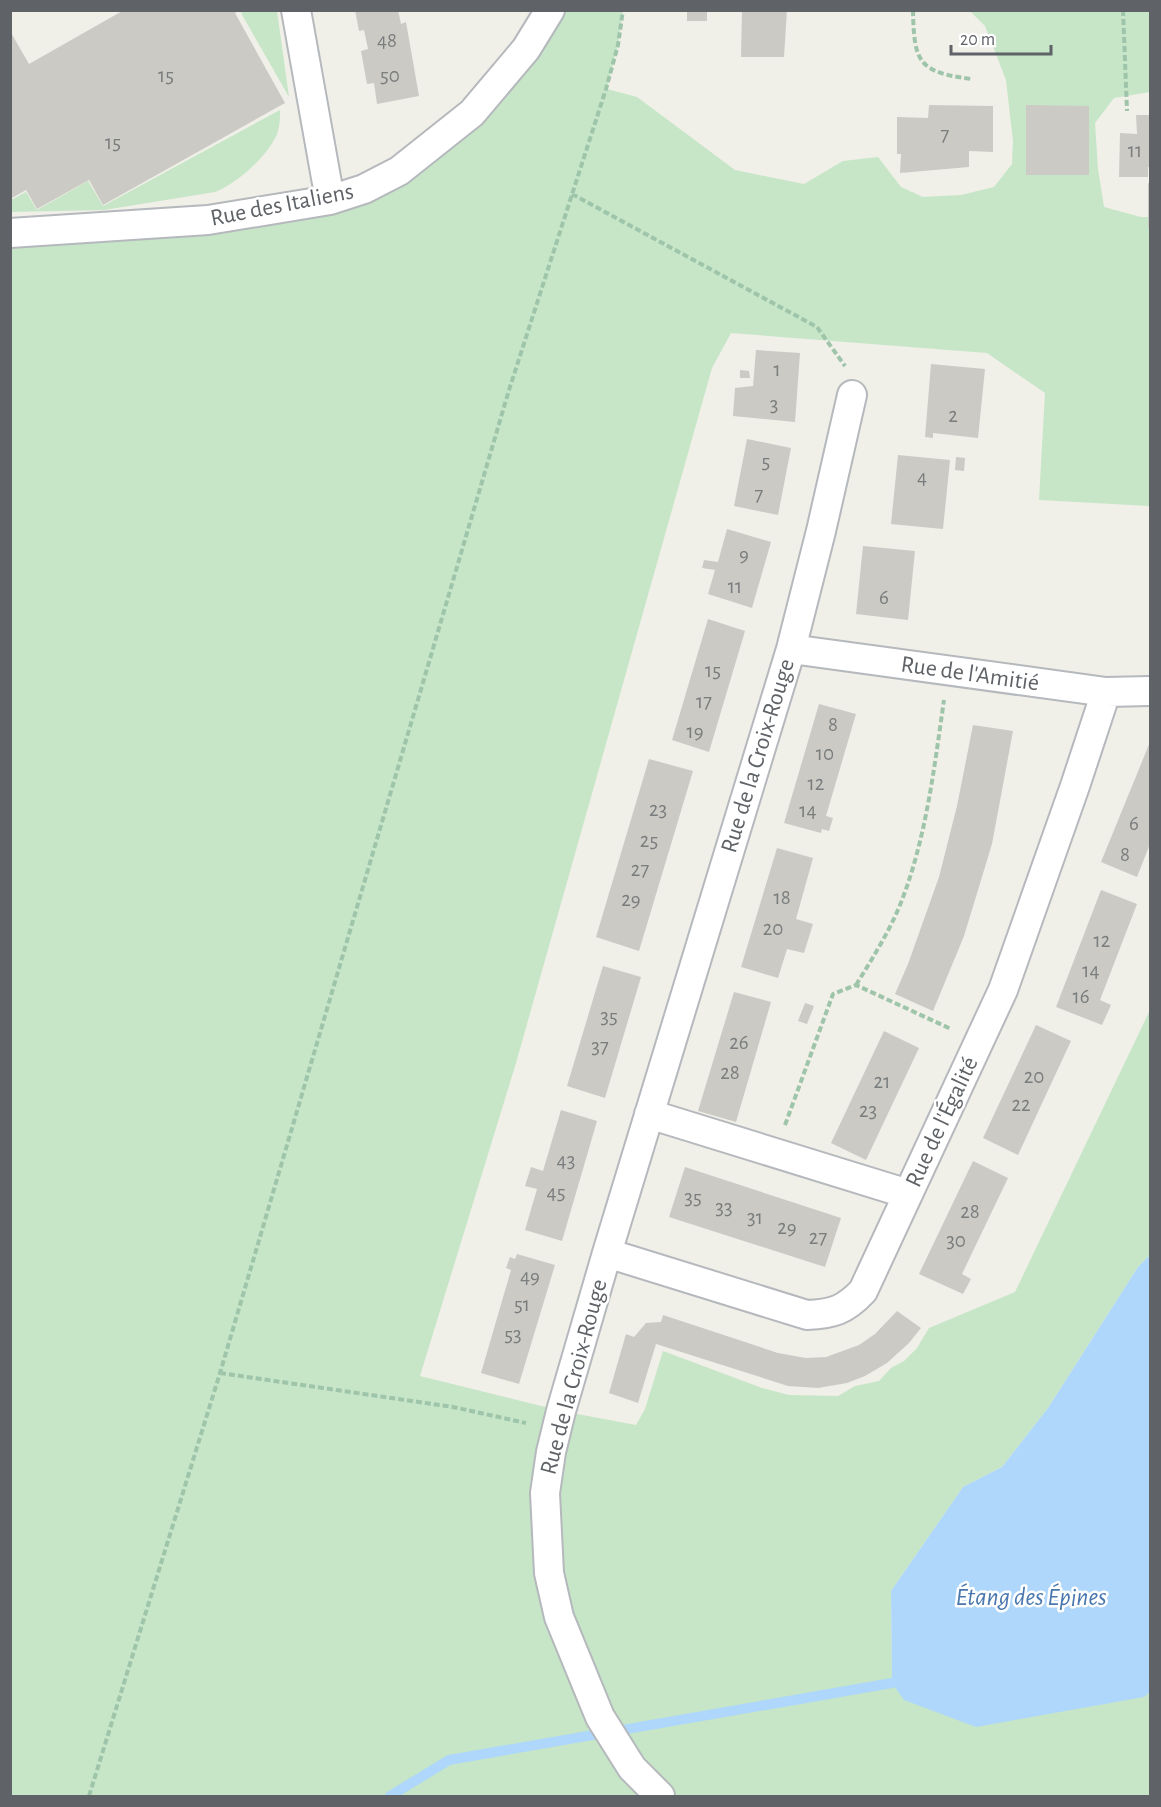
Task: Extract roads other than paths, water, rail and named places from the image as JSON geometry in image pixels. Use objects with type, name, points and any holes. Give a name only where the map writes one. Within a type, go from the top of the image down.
[{"type":"street","points":[[296,10],[330,200]]},
{"type":"street","name":"Rue des Italiens","points":[[10,233],[208,220],[330,200],[364,189],[399,171],[472,113],[526,49],[550,10]]},
{"type":"street","name":"Rue de la Croix-Rouge","points":[[660,1797],[632,1768],[600,1717],[559,1617],[549,1573],[545,1493],[556,1429],[607,1253],[790,649],[821,531],[852,395]]},
{"type":"street","name":"Rue de l'Amitié","points":[[790,649],[1106,692],[1150,691]]},
{"type":"street","name":"Rue de l'Égalité","points":[[607,1253],[807,1315],[836,1312],[851,1304],[863,1292],[1004,990],[1106,692]]},
{"type":"street","points":[[649,1114],[908,1194]]},
{"type":"water","name":"Étang des Épines","points":[[1150,1255],[1150,1692],[1144,1697],[976,1727],[904,1700],[892,1683],[891,1591],[963,1487],[1002,1467],[1048,1408],[1138,1267]]},
{"type":"waterway","points":[[390,1796],[449,1760],[892,1683]]}]
